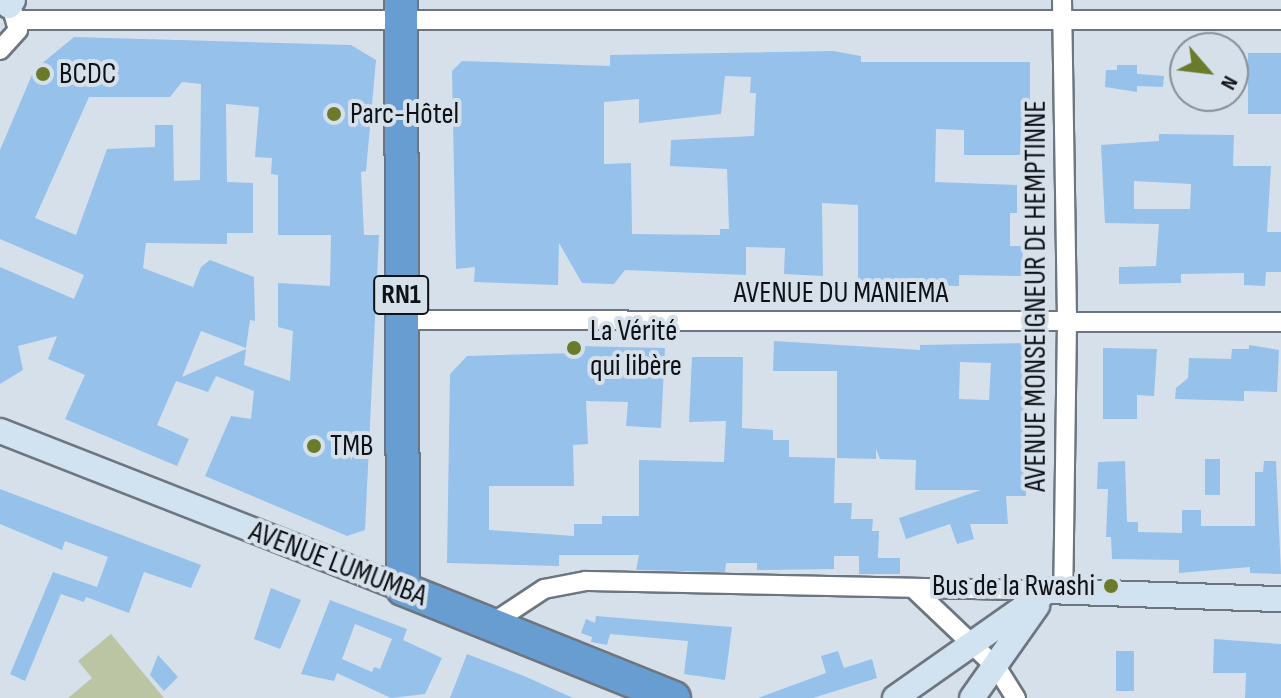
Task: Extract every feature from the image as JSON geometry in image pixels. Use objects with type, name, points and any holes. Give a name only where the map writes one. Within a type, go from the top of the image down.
[{"type":"highway","name":"RN1","points":[[401,8],[403,589]]},
{"type":"highway","name":"AVENUE LUMUMBA","points":[[403,589],[674,698]]},
{"type":"street","name":"AVENUE MONSEIGNEUR DE HEMPTINNE","points":[[1055,591],[1067,322],[1062,0]]},
{"type":"street","points":[[0,50],[14,40],[10,7],[401,8],[1062,20],[1281,20]]},
{"type":"street","name":"AVENUE DU MANIEMA","points":[[401,320],[1281,322]]},
{"type":"street","name":"AVENUE LUMUMBA","points":[[0,431],[403,589]]},
{"type":"street","points":[[491,624],[544,589],[586,581],[1281,599]]},
{"type":"street","points":[[914,589],[975,646],[1007,684]]},
{"type":"street","points":[[895,698],[1055,591]]},
{"type":"street","points":[[972,698],[1007,684],[1055,591]]},
{"type":"green space","points":[[111,634],[164,698],[68,698],[92,678],[78,661]]},
{"type":"building","points":[[74,37],[351,45],[376,60],[366,171],[361,172],[364,235],[379,235],[365,530],[347,536],[205,476],[231,416],[251,419],[254,391],[216,376],[208,392],[176,381],[157,425],[189,439],[177,466],[65,419],[85,375],[48,359],[57,336],[18,346],[23,370],[0,384],[0,267],[74,299],[84,275],[0,239],[0,150],[34,70]],"holes":[[[182,82],[201,84],[200,180],[174,181],[173,125],[155,125],[155,147],[107,149],[76,235],[35,218],[89,97],[170,97]],[[226,104],[259,107],[255,157],[272,158],[271,174],[278,175],[278,235],[331,235],[330,286],[278,283],[278,327],[293,331],[290,381],[244,365],[246,349],[182,377],[201,331],[246,348],[250,320],[255,321],[254,277],[210,260],[201,267],[193,287],[143,268],[146,243],[227,244],[227,233],[253,233],[253,183],[227,182]]]},
{"type":"building","points":[[833,51],[861,56],[861,62],[1030,62],[1030,129],[1021,130],[1020,155],[964,155],[964,130],[936,129],[935,182],[1017,185],[1017,213],[1010,213],[1010,246],[1023,246],[1022,276],[959,275],[959,286],[858,284],[858,205],[822,203],[823,276],[784,274],[785,248],[746,247],[746,275],[625,270],[614,284],[582,283],[559,243],[558,285],[474,282],[475,267],[456,269],[452,71],[462,61],[610,66],[610,55]],"holes":[[[725,76],[751,77],[750,93],[756,93],[754,136],[671,140],[670,166],[727,169],[729,229],[720,229],[720,235],[632,234],[631,163],[604,164],[604,102],[639,99],[639,123],[721,114]]]},
{"type":"building","points":[[1249,53],[1281,53],[1281,114],[1248,114]]},
{"type":"building","points":[[1117,65],[1137,65],[1137,74],[1164,76],[1163,87],[1137,86],[1137,92],[1105,87],[1106,70],[1117,70]]},
{"type":"building","points":[[1159,134],[1234,135],[1233,166],[1271,166],[1267,232],[1281,232],[1281,272],[1266,272],[1265,286],[1244,285],[1244,273],[1181,274],[1181,283],[1119,284],[1119,267],[1156,266],[1159,224],[1105,223],[1101,145],[1159,141]],"holes":[[[1134,181],[1191,184],[1190,209],[1134,209]]]},
{"type":"building","points":[[774,341],[920,350],[920,345],[1027,343],[1026,496],[1006,496],[1008,524],[970,524],[974,539],[957,544],[950,524],[906,539],[899,518],[981,490],[915,490],[916,460],[880,459],[876,449],[876,459],[837,458],[837,371],[773,371]],"holes":[[[960,362],[991,363],[989,400],[959,399]]]},
{"type":"building","points":[[1249,345],[1279,350],[1277,392],[1244,391],[1244,401],[1175,399],[1176,388],[1188,378],[1189,358],[1231,359],[1232,349],[1249,349]]},
{"type":"building","points":[[577,346],[665,348],[661,428],[626,426],[628,402],[586,401],[588,444],[573,445],[574,486],[489,486],[489,530],[574,536],[574,524],[602,524],[602,516],[639,516],[639,460],[724,462],[726,421],[689,422],[692,357],[743,357],[742,428],[773,430],[773,440],[789,440],[789,457],[835,458],[834,503],[852,503],[851,519],[873,519],[872,531],[879,531],[878,558],[900,558],[900,574],[859,574],[859,556],[834,556],[834,569],[757,570],[757,563],[726,563],[725,572],[636,570],[639,555],[559,555],[559,566],[447,563],[450,374],[467,356],[576,353]]},
{"type":"building","points":[[1103,348],[1157,349],[1154,396],[1137,395],[1137,419],[1103,419]]},
{"type":"building","points":[[1205,459],[1220,459],[1220,495],[1205,495]]},
{"type":"building","points":[[1125,461],[1127,522],[1138,522],[1138,532],[1182,533],[1182,510],[1201,510],[1201,526],[1255,526],[1255,472],[1263,472],[1264,461],[1276,461],[1281,574],[1250,573],[1250,567],[1179,573],[1179,560],[1112,559],[1111,537],[1106,537],[1108,489],[1097,489],[1098,462]]},
{"type":"building","points":[[0,489],[201,565],[191,588],[144,572],[129,613],[86,597],[84,602],[61,594],[25,681],[10,674],[53,572],[97,587],[108,557],[65,541],[62,550],[0,524]]},
{"type":"building","points":[[271,588],[301,600],[280,649],[254,639]]},
{"type":"building","points":[[330,600],[407,629],[403,640],[442,658],[425,694],[391,698],[337,673],[334,681],[301,674]],"holes":[[[355,624],[392,639],[380,669],[374,667],[372,672],[342,659]]]},
{"type":"building","points":[[596,616],[732,627],[725,680],[684,674],[688,641],[610,634],[607,645],[591,642],[592,637],[581,633],[586,619],[595,623]]},
{"type":"building","points":[[1214,639],[1281,644],[1281,698],[1245,698],[1246,673],[1213,673]]},
{"type":"building","points":[[838,651],[844,668],[872,659],[877,678],[813,698],[758,698],[826,673],[821,656]]},
{"type":"building","points":[[1116,651],[1134,651],[1134,691],[1116,691]]},
{"type":"building","points":[[467,654],[524,676],[573,698],[450,698]]},
{"type":"building","points":[[158,655],[178,677],[164,691],[150,675]]},
{"type":"place","name":"BCDC","points":[[43,74]]},
{"type":"place","name":"Parc-Hôtel","points":[[334,114]]},
{"type":"place","name":"La Vérité qui libère","points":[[574,348]]},
{"type":"place","name":"TMB","points":[[314,446]]},
{"type":"place","name":"Bus de la Rwashi","points":[[1111,586]]}]
